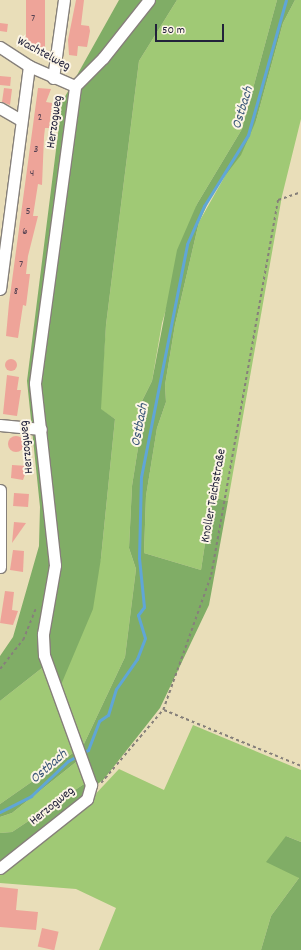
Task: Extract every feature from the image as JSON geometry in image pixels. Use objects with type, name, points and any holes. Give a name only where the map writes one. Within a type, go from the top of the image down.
[{"type":"street","points":[[53,78],[64,0]]},
{"type":"street","name":"Herzogweg","points":[[0,868],[87,799],[91,786],[44,655],[43,634],[55,565],[35,383],[75,86],[103,58],[149,0]]},
{"type":"street","name":"Wachtelweg","points":[[0,47],[29,66],[53,78],[75,86]]},
{"type":"street","points":[[0,289],[4,227],[29,66]]},
{"type":"street","points":[[0,108],[21,120]]},
{"type":"street","points":[[0,424],[41,429]]},
{"type":"street","points":[[0,490],[0,565]]},
{"type":"path","name":"Knoller Teichstraße","points":[[91,786],[105,782],[163,710],[211,575],[278,200],[287,193],[301,192]]},
{"type":"path","points":[[0,669],[23,640],[38,604]]},
{"type":"path","points":[[163,710],[301,766]]},
{"type":"green space","points":[[119,0],[177,0],[139,61],[106,325],[101,409],[115,419],[101,558],[93,609],[55,699],[42,668],[0,701],[0,656],[13,637],[39,546],[40,507],[27,381],[62,102]]},
{"type":"green space","points":[[177,0],[277,0],[242,129],[197,204],[162,323],[152,381],[142,401],[143,416],[132,486],[129,548],[136,569],[125,657],[83,746],[0,804],[0,701],[42,668],[55,698],[101,558],[115,419],[100,409],[106,325],[139,61]]},
{"type":"green space","points":[[277,0],[295,0],[283,23],[256,121],[241,155],[214,190],[199,222],[175,325],[165,385],[166,402],[157,428],[146,496],[144,553],[201,570],[212,497],[228,501],[209,605],[160,708],[104,779],[0,862],[0,833],[12,832],[84,784],[76,762],[12,813],[0,817],[0,804],[83,746],[125,657],[136,569],[129,548],[132,486],[143,416],[142,401],[152,381],[177,250],[197,204],[242,129]]},
{"type":"green space","points":[[295,0],[301,0],[301,119],[282,196],[228,501],[212,497],[201,570],[144,553],[146,496],[157,428],[166,402],[165,385],[175,325],[199,222],[256,121],[283,23]]},
{"type":"green space","points":[[193,725],[301,770],[301,842],[286,836],[299,878],[271,916],[261,950],[99,950],[116,908],[76,889],[0,883],[0,874],[89,801],[119,769],[164,790]]},
{"type":"green space","points":[[76,762],[84,784],[12,832],[0,833],[0,817],[12,813]]},
{"type":"green space","points":[[286,836],[301,842],[301,950],[261,950],[271,916],[299,878],[266,862]]},
{"type":"building","points":[[26,0],[45,0],[45,47],[26,47]]},
{"type":"building","points":[[76,0],[84,0],[81,25],[89,26],[90,31],[87,47],[78,46],[77,56],[69,55],[68,40]]},
{"type":"building","points":[[0,23],[8,24],[7,32],[0,31]]},
{"type":"building","points":[[0,76],[11,77],[10,86],[0,85]]},
{"type":"building","points":[[4,88],[12,89],[10,105],[2,102]]},
{"type":"building","points":[[38,88],[51,89],[46,102],[52,103],[49,128],[45,128],[42,185],[38,184],[33,216],[38,216],[28,256],[26,274],[30,274],[26,306],[23,305],[18,338],[6,336],[9,303]]},
{"type":"building","points":[[9,359],[13,359],[17,365],[13,371],[9,371],[5,367],[5,363]]},
{"type":"building","points":[[7,375],[19,377],[17,390],[21,390],[17,416],[3,414]]},
{"type":"building","points":[[16,436],[23,441],[24,444],[19,451],[16,452],[9,447],[8,444],[13,437]]},
{"type":"building","points":[[12,465],[28,466],[23,480],[11,478]]},
{"type":"building","points":[[14,493],[29,494],[28,507],[13,506]]},
{"type":"building","points":[[14,522],[26,523],[12,543]]},
{"type":"building","points":[[13,550],[24,551],[23,572],[10,570]]},
{"type":"building","points":[[5,591],[14,592],[12,610],[18,611],[13,625],[0,623]]},
{"type":"building","points":[[0,887],[18,889],[16,910],[38,912],[36,930],[0,927]]},
{"type":"building","points":[[42,928],[59,932],[54,950],[38,947]]},
{"type":"waterway","name":"Ostbach","points":[[0,812],[31,796],[68,761],[88,750],[99,721],[108,715],[116,689],[137,659],[145,638],[138,615],[144,607],[139,558],[141,477],[187,244],[204,206],[248,135],[286,0]]}]
